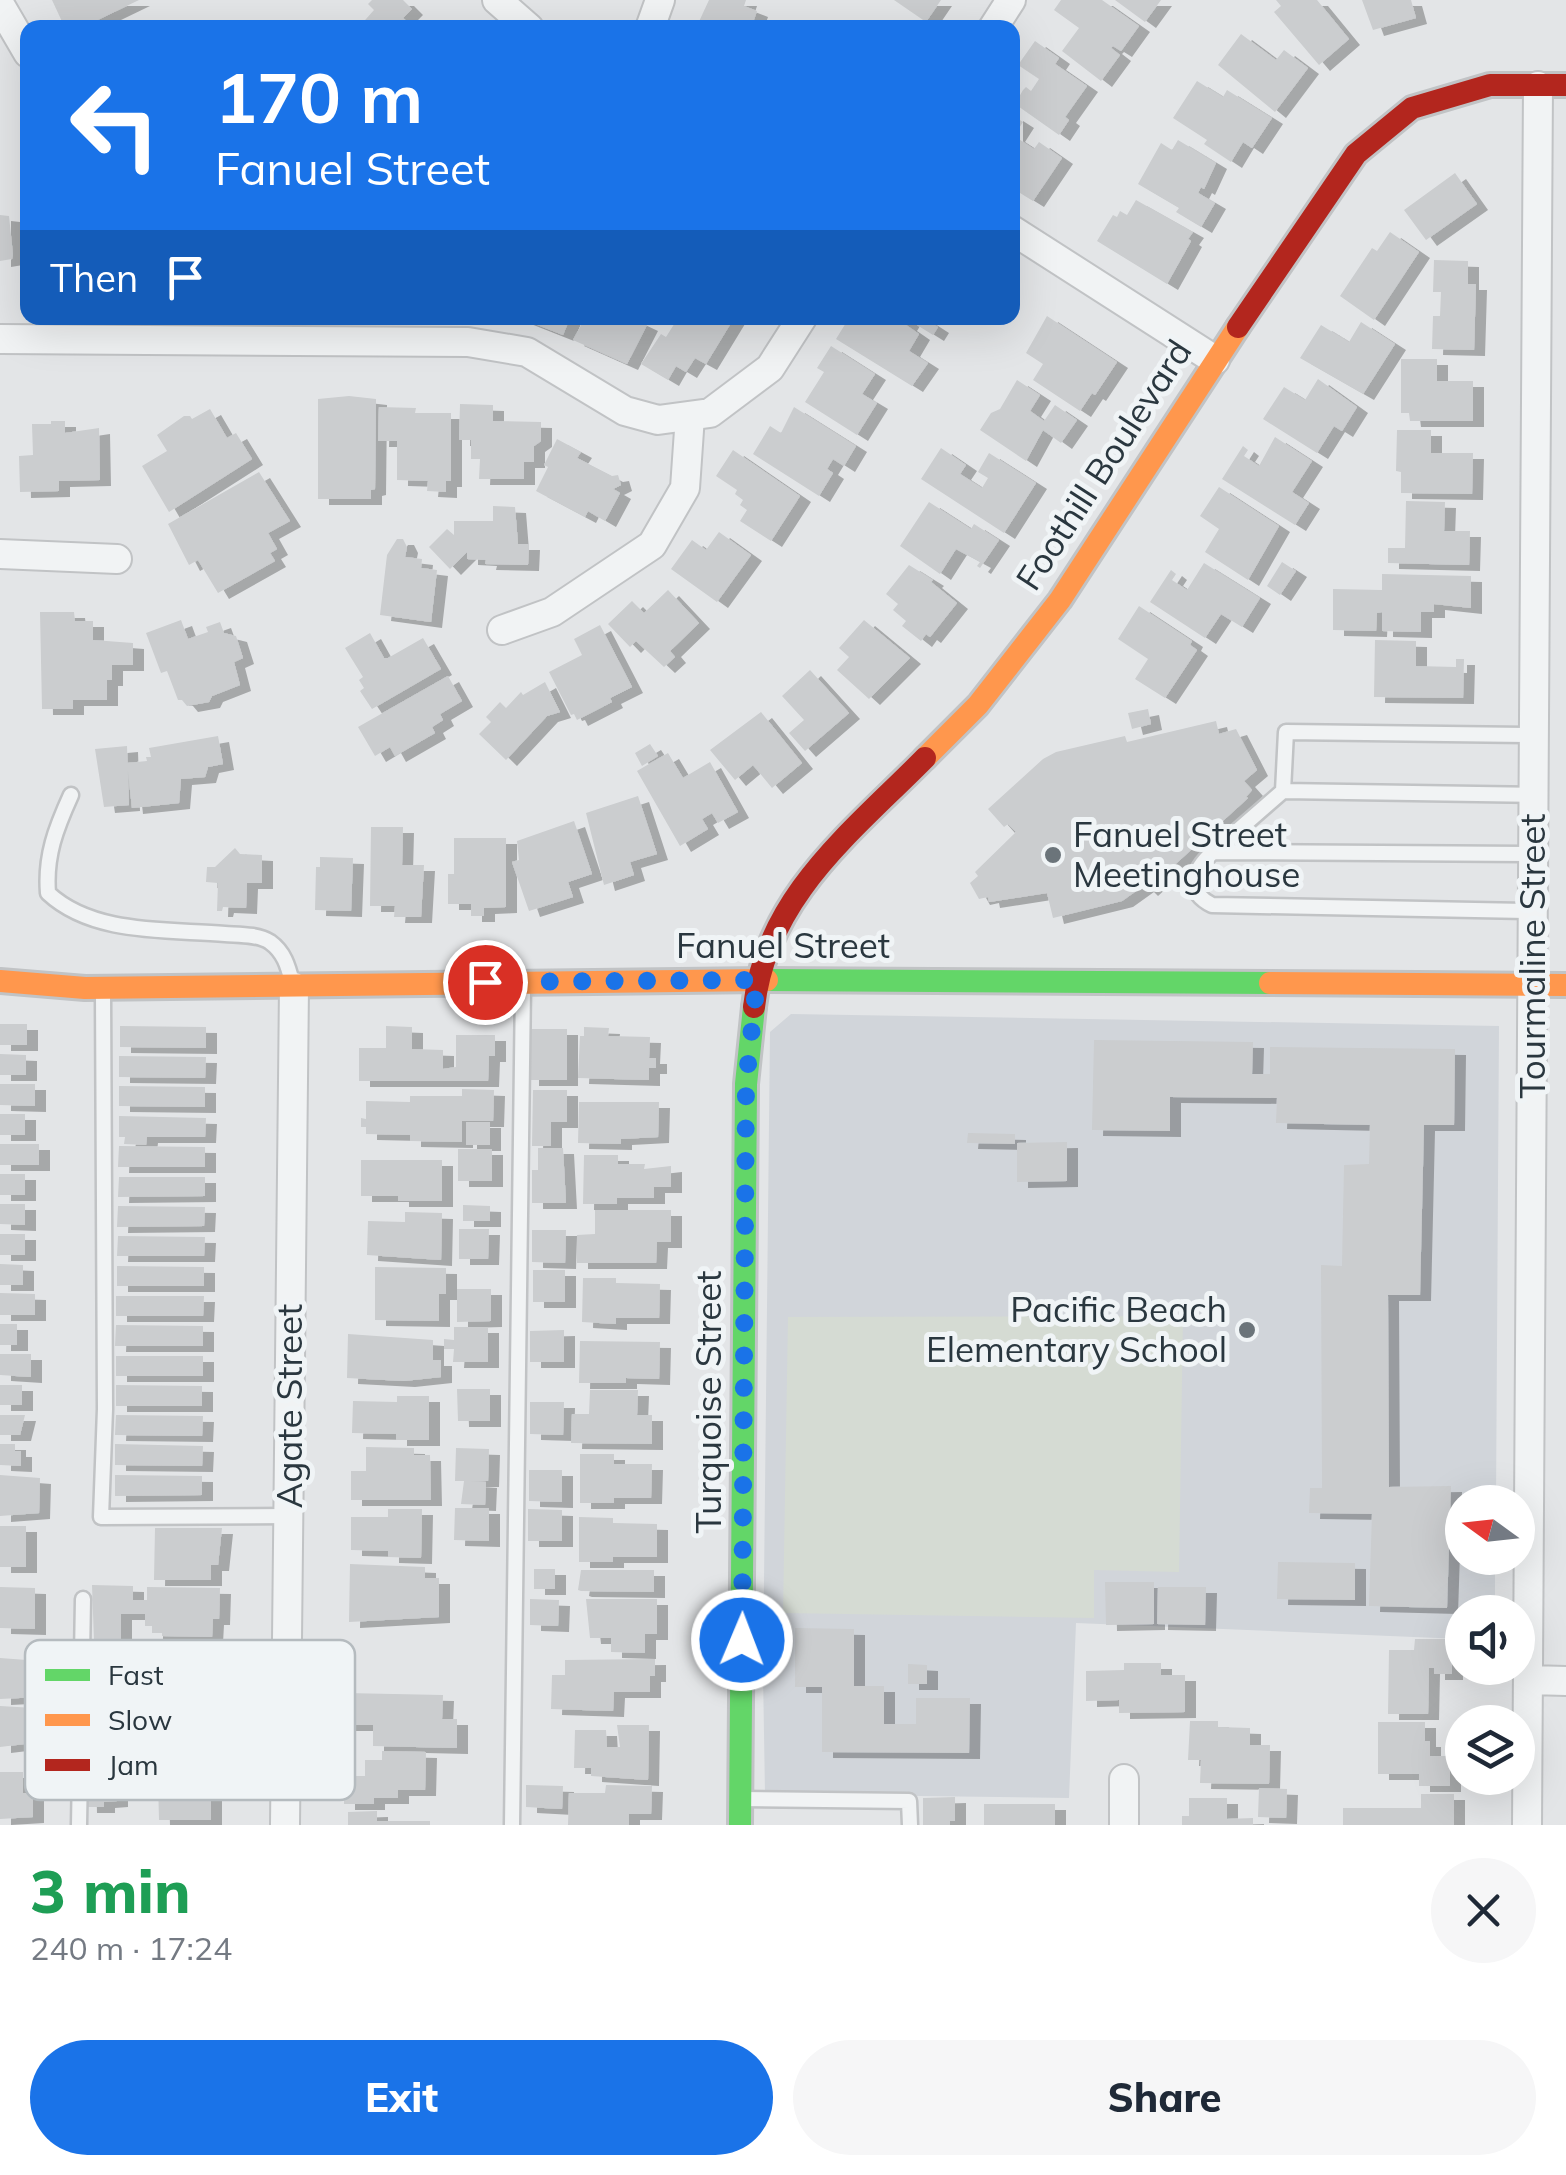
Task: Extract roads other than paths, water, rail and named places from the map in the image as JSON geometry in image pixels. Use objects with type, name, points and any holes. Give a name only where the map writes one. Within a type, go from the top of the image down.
[{"type":"main road","name":"Foothill Boulevard","points":[[757,980],[781,916],[805,880],[978,706],[1060,600],[1215,360],[1356,154],[1412,108],[1490,86],[1552,86]]},
{"type":"main road","name":"Fanuel Street","points":[[0,981],[103,988],[757,980],[1566,986]]},
{"type":"main road","name":"Turquoise Street","points":[[740,1825],[746,1084],[757,980]]},
{"type":"street","points":[[497,0],[520,20]]},
{"type":"street","points":[[0,5],[20,39]]},
{"type":"street","name":"Tourmaline Street","points":[[1530,1595],[1534,734],[1552,86]]},
{"type":"street","points":[[1020,235],[1215,360]]},
{"type":"street","points":[[0,340],[90,329],[468,342],[527,352],[624,411],[658,420],[710,413],[770,368],[798,325]]},
{"type":"street","points":[[502,630],[552,612],[652,546],[684,488],[690,416]]},
{"type":"street","points":[[0,554],[117,559]]},
{"type":"street","name":"Agate Street","points":[[288,1640],[294,987]]},
{"type":"street","points":[[1535,1680],[1566,1681]]},
{"type":"street","name":"Tourmaline Street","points":[[1527,1825],[1530,1685]]},
{"type":"street","points":[[1124,1778],[1124,1825]]},
{"type":"street","name":"Agate Street","points":[[284,1800],[284,1825]]},
{"type":"lane","points":[[1284,791],[1286,732],[1534,734]]},
{"type":"lane","points":[[1532,912],[1212,906],[1202,900],[1194,887],[1194,874],[1212,852],[1284,791],[1534,796]]},
{"type":"lane","points":[[71,795],[54,832],[46,870],[48,893],[64,908],[107,923],[269,941],[286,959],[294,987]]},
{"type":"lane","points":[[1212,852],[1533,854]]},
{"type":"lane","points":[[512,1825],[523,981]]},
{"type":"lane","points":[[103,988],[105,1409],[101,1516],[290,1516]]},
{"type":"lane","points":[[82,1640],[83,1599]]},
{"type":"lane","points":[[740,1799],[910,1801],[910,1825]]},
{"type":"lane","points":[[79,1800],[79,1825]]},
{"type":"place","name":"Fanuel Street Meetinghouse","points":[[1053,855]]},
{"type":"place","name":"Pacific Beach Elementary School","points":[[1247,1330]]}]
